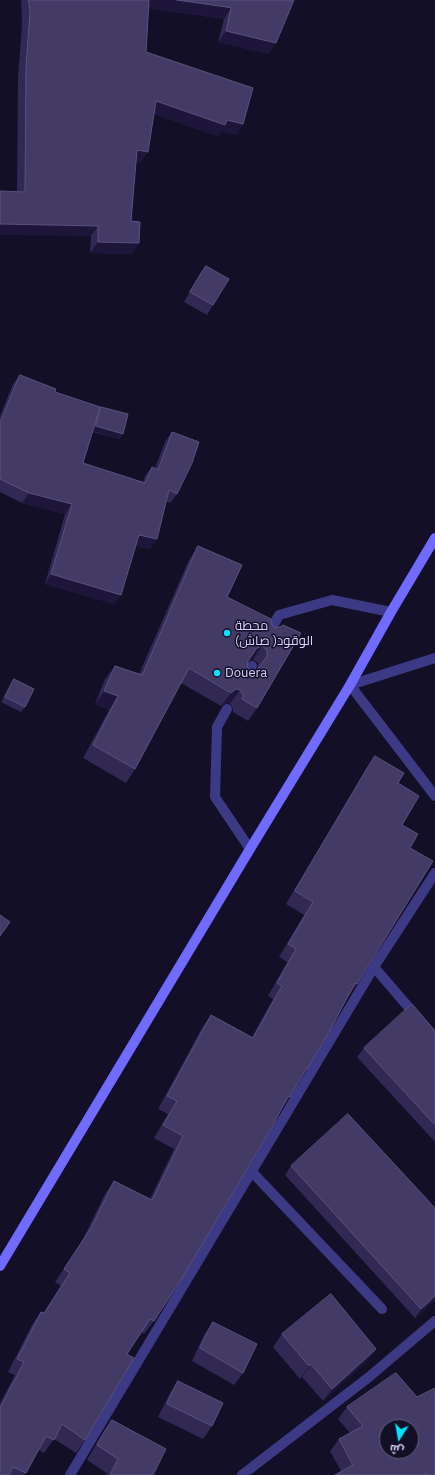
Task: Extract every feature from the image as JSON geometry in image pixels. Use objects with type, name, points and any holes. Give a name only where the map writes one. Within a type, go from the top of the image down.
[{"type":"main road","points":[[0,1266],[350,685],[435,538]]},
{"type":"street","points":[[268,635],[279,614],[332,600],[392,612]]},
{"type":"street","points":[[435,658],[350,685],[435,796]]},
{"type":"street","points":[[244,678],[252,666]]},
{"type":"street","points":[[227,709],[217,727],[215,797],[250,849]]},
{"type":"street","points":[[70,1475],[374,967],[435,873]]},
{"type":"street","points":[[374,967],[435,1038]]},
{"type":"street","points":[[252,1172],[382,1309]]},
{"type":"street","points":[[242,1475],[369,1377],[435,1321]]},
{"type":"building","points":[[29,0],[149,0],[146,52],[253,88],[243,124],[227,120],[225,125],[156,101],[148,152],[137,150],[131,221],[140,222],[139,243],[98,242],[98,226],[0,224],[0,191],[25,192],[26,66],[30,13]]},
{"type":"building","points":[[177,0],[294,0],[276,43],[226,31],[231,8]]},
{"type":"building","points":[[206,266],[229,279],[213,305],[190,292]]},
{"type":"building","points":[[20,375],[56,389],[55,392],[100,407],[83,463],[145,483],[152,467],[158,470],[172,432],[199,442],[192,463],[177,494],[169,490],[157,539],[139,535],[121,595],[51,574],[72,504],[29,493],[0,479],[0,423]]},
{"type":"building","points":[[101,407],[128,414],[123,434],[96,426]]},
{"type":"building","points":[[198,546],[242,565],[227,597],[271,619],[272,625],[275,628],[283,625],[301,633],[257,708],[242,699],[243,695],[240,690],[236,689],[231,693],[189,668],[135,769],[93,745],[118,696],[104,691],[115,666],[142,675]],"holes":[[[262,646],[267,650],[267,656],[257,670],[250,670],[247,667],[248,661],[256,649]]]},
{"type":"building","points":[[14,679],[34,689],[25,707],[5,697]]},
{"type":"building","points":[[375,756],[404,773],[398,783],[419,796],[402,825],[418,834],[410,848],[433,861],[357,984],[355,983],[329,1032],[290,1097],[288,1096],[272,1127],[182,1278],[154,1321],[150,1319],[127,1354],[134,1358],[85,1440],[62,1424],[54,1440],[46,1436],[26,1473],[13,1467],[9,1475],[0,1475],[0,1408],[24,1362],[17,1359],[41,1312],[44,1313],[70,1273],[64,1269],[91,1228],[114,1181],[152,1200],[183,1136],[163,1125],[177,1101],[167,1096],[211,1015],[253,1038],[282,986],[277,983],[296,949],[288,944],[313,902],[295,891]]},
{"type":"building","points":[[0,915],[10,922],[0,936]]},
{"type":"building","points":[[412,1004],[435,1031],[435,1125],[364,1048]]},
{"type":"building","points":[[348,1114],[435,1208],[435,1296],[421,1309],[291,1166]]},
{"type":"building","points":[[331,1294],[376,1349],[332,1389],[311,1364],[309,1366],[282,1334]]},
{"type":"building","points":[[213,1322],[257,1344],[243,1373],[200,1348]]},
{"type":"building","points":[[396,1373],[417,1397],[435,1388],[435,1475],[335,1475],[353,1465],[339,1439],[363,1426],[347,1407]]},
{"type":"building","points":[[178,1381],[223,1403],[212,1426],[167,1404]]},
{"type":"building","points":[[112,1420],[166,1449],[153,1475],[110,1475],[118,1459],[97,1445]]},
{"type":"place","name":"محطة الوقود( صاش)","points":[[227,633]]},
{"type":"place","name":"Douera","points":[[217,673]]}]
